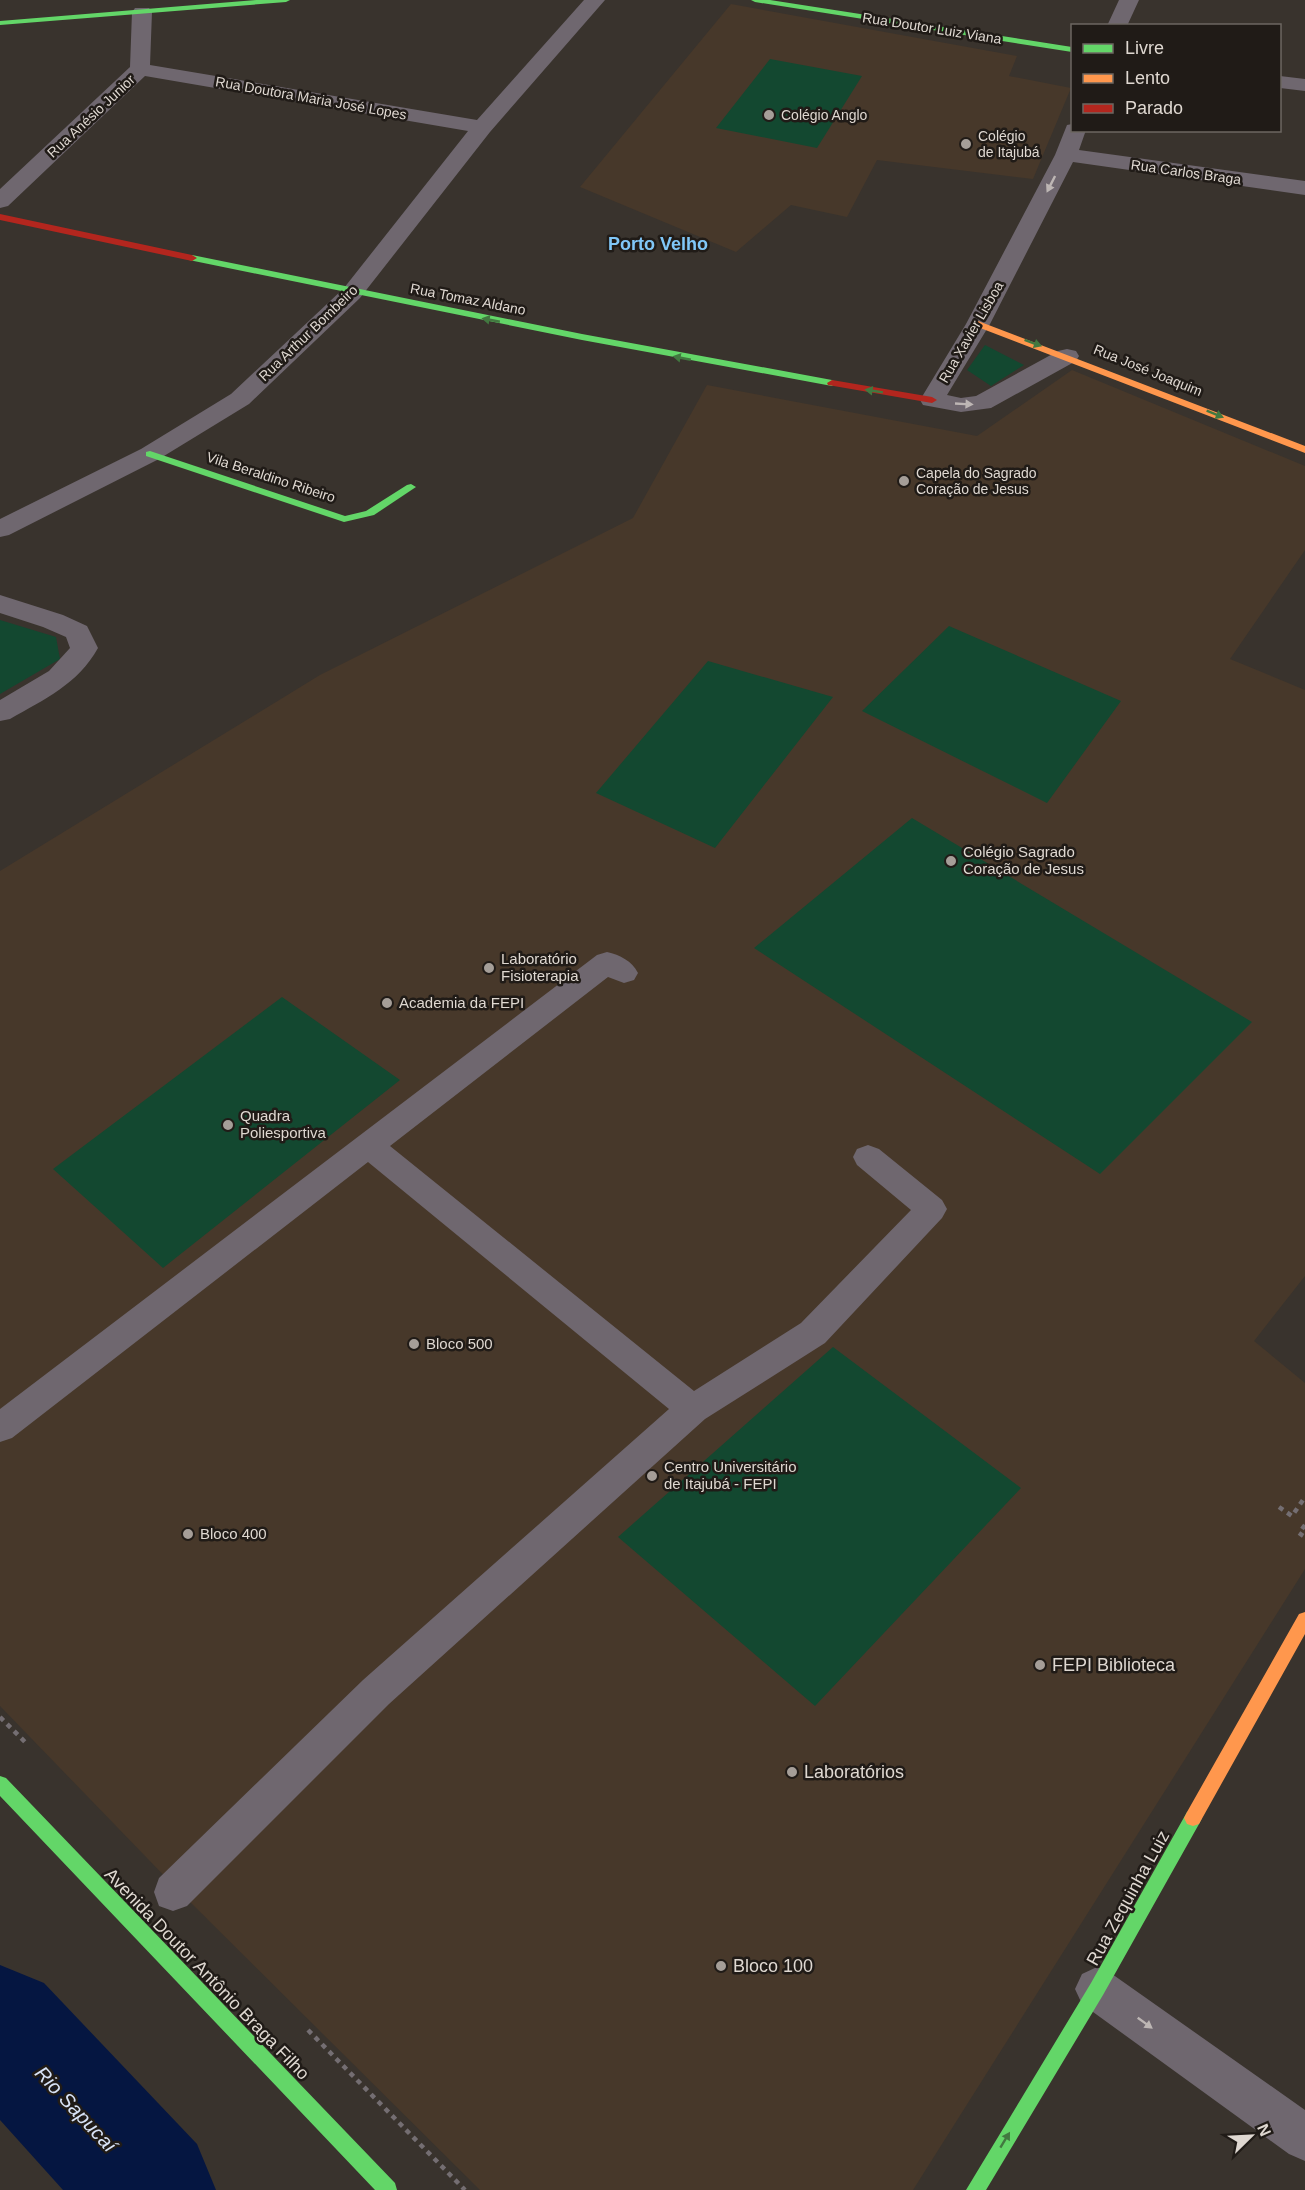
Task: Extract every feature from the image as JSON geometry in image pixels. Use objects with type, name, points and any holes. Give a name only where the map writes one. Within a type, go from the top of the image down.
[{"type":"street","points":[[0,23],[286,0]]},
{"type":"street","name":"Rua Arthur Bombeiro","points":[[0,529],[150,454],[240,399],[352,292],[482,128],[595,0]]},
{"type":"street","name":"Rua Doutor Luiz Viana","points":[[755,0],[1071,50]]},
{"type":"street","points":[[1118,24],[1129,0]]},
{"type":"street","name":"Rua Anésio Junior","points":[[0,201],[140,69],[142,12]]},
{"type":"street","name":"Rua Doutora Maria José Lopes","points":[[140,69],[482,128]]},
{"type":"street","points":[[1281,81],[1305,85]]},
{"type":"street","name":"Rua Xavier Lisboa","points":[[1067,356],[982,403],[961,405],[932,400],[978,324],[1066,155],[1074,132]]},
{"type":"street","name":"Rua Carlos Braga","points":[[1066,155],[1305,188]]},
{"type":"street","name":"Rua Tomaz Aldano","points":[[0,217],[352,292],[722,365],[932,400]]},
{"type":"street","name":"Rua José Joaquim","points":[[978,324],[1067,356],[1305,450]]},
{"type":"street","name":"Vila Beraldino Ribeiro","points":[[150,454],[344,519],[370,513],[411,487]]},
{"type":"street","points":[[0,604],[53,621],[77,632],[84,648],[79,660],[60,676],[0,712]]},
{"type":"street","name":"Rua Zequinha Luiz","points":[[975,2190],[1097,1989],[1305,1619]]},
{"type":"street","name":"Avenida Doutor Antônio Braga Filho","points":[[0,1784],[387,2190]]},
{"type":"street","points":[[1097,1989],[1305,2138]]},
{"type":"lane","points":[[0,1428],[369,1146],[487,1069],[607,962],[624,973]]},
{"type":"lane","points":[[369,1146],[693,1409]]},
{"type":"lane","points":[[173,1892],[376,1692],[693,1409],[813,1333],[931,1209],[868,1157]]},
{"type":"path","points":[[1279,1507],[1292,1516],[1305,1497]]},
{"type":"path","points":[[1305,1525],[1299,1533],[1305,1537]]},
{"type":"shaded area","name":"Colégio Anglo","points":[[731,4],[1017,56],[1009,76],[1071,88],[1033,179],[877,160],[847,217],[791,205],[736,252],[580,187]]},
{"type":"shaded area","name":"Centro Universitário de Itajubá - FEPI","points":[[1072,370],[1305,466],[1305,550],[1230,659],[1305,690],[1305,1276],[1254,1341],[1305,1383],[1305,1569],[913,2190],[480,2190],[177,1889],[0,1706],[0,871],[320,675],[633,518],[707,385],[977,436]]},
{"type":"green space","points":[[770,59],[862,76],[817,148],[716,128]]},
{"type":"green space","points":[[985,345],[1024,365],[991,386],[967,370]]},
{"type":"green space","points":[[0,620],[56,637],[60,659],[0,694]]},
{"type":"green space","points":[[949,626],[1121,701],[1047,803],[862,711]]},
{"type":"green space","points":[[708,661],[833,697],[715,848],[596,793]]},
{"type":"green space","points":[[912,818],[1252,1022],[1100,1174],[754,948]]},
{"type":"green space","name":"Quadra Poliesportiva","points":[[282,997],[400,1080],[163,1268],[53,1169]]},
{"type":"green space","points":[[833,1347],[1021,1488],[815,1706],[618,1537]]},
{"type":"waterway","name":"Rio Sapucaí","points":[[0,2027],[151,2190]]},
{"type":"traffic: fast","points":[[0,23],[286,0]]},
{"type":"traffic: fast","points":[[755,0],[1071,50]]},
{"type":"traffic: fast","points":[[192,258],[582,337],[832,383]]},
{"type":"traffic: fast","points":[[150,454],[344,519],[370,513],[411,487]]},
{"type":"traffic: fast","points":[[0,1784],[388,2190]]},
{"type":"traffic: fast","points":[[975,2190],[1097,1989],[1193,1818]]},
{"type":"traffic: slow","points":[[978,324],[1305,450]]},
{"type":"traffic: slow","points":[[1193,1818],[1305,1619]]},
{"type":"traffic: jam","points":[[0,217],[192,258]]},
{"type":"traffic: jam","points":[[832,383],[932,400]]},
{"type":"place","name":"Colégio Anglo","points":[[769,115]]},
{"type":"place","name":"Colégio de Itajubá","points":[[966,144]]},
{"type":"place","name":"Capela do Sagrado Coração de Jesus","points":[[904,481]]},
{"type":"place","name":"Colégio Sagrado Coração de Jesus","points":[[951,861]]},
{"type":"place","name":"Laboratório Fisioterapia","points":[[489,968]]},
{"type":"place","name":"Academia da FEPI","points":[[387,1003]]},
{"type":"place","name":"Quadra Poliesportiva","points":[[228,1125]]},
{"type":"place","name":"Bloco 500","points":[[414,1344]]},
{"type":"place","name":"Centro Universitário de Itajubá - FEPI","points":[[652,1476]]},
{"type":"place","name":"Bloco 400","points":[[188,1534]]},
{"type":"place","name":"FEPI Biblioteca","points":[[1040,1665]]},
{"type":"place","name":"Laboratórios","points":[[792,1772]]},
{"type":"place","name":"Bloco 100","points":[[721,1966]]},
{"type":"district","name":"Porto Velho","points":[[658,244]]}]
